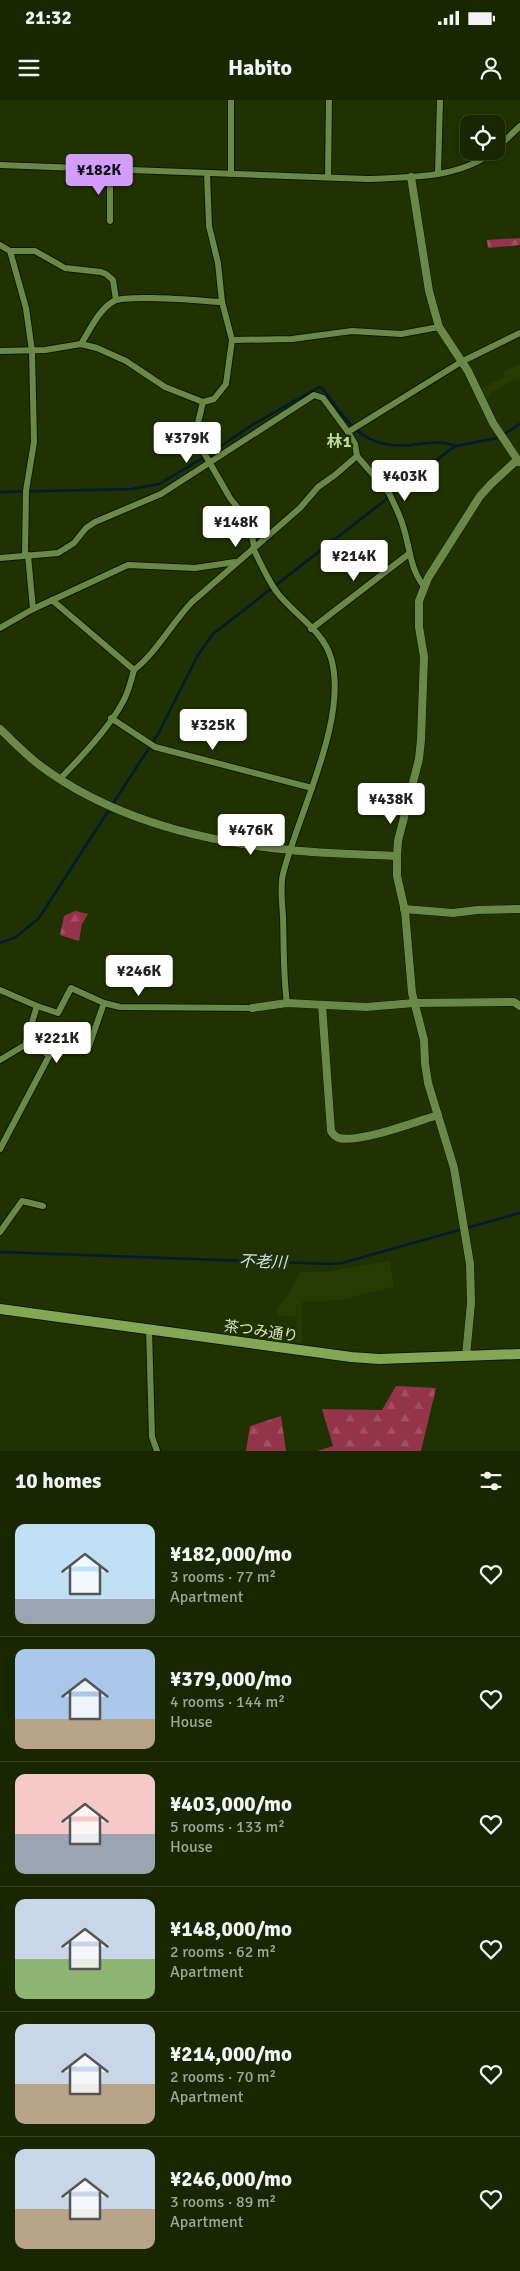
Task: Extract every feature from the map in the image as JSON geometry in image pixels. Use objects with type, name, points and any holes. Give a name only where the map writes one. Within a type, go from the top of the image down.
[{"type":"main road","name":"茶つみ通り","points":[[0,1309],[351,1358],[379,1359],[520,1354]]},
{"type":"street","points":[[231,100],[231,174]]},
{"type":"street","points":[[328,177],[329,100]]},
{"type":"street","points":[[438,174],[440,100]]},
{"type":"street","points":[[505,140],[520,126]]},
{"type":"street","points":[[0,165],[367,179],[438,174],[475,164],[481,160]]},
{"type":"street","points":[[110,170],[110,221]]},
{"type":"street","points":[[0,351],[32,351],[81,344],[97,348],[126,361],[165,387],[203,402],[214,399],[226,384],[232,340],[222,302],[218,263],[209,226],[207,173]]},
{"type":"street","points":[[411,177],[429,292],[439,327],[473,381],[493,423],[519,462],[491,484],[480,496],[424,586],[419,601],[418,616],[424,657],[421,740],[397,856],[397,876],[404,908],[414,1003],[424,1040],[428,1083],[454,1168],[465,1233],[472,1294],[466,1356]]},
{"type":"street","points":[[0,245],[10,251],[35,251],[65,268],[106,274],[113,280],[116,300]]},
{"type":"street","points":[[10,251],[26,308],[32,351],[34,442],[26,490],[26,554],[33,609]]},
{"type":"street","points":[[81,344],[104,309],[116,300],[149,298],[222,302]]},
{"type":"street","points":[[232,340],[292,339],[352,330],[401,334],[439,327]]},
{"type":"street","points":[[348,432],[461,362],[520,333]]},
{"type":"street","points":[[0,558],[26,554],[58,553],[74,543],[86,528],[95,522],[145,502],[314,395],[323,398],[355,444],[356,456],[389,493],[403,525],[416,576],[424,586]]},
{"type":"street","points":[[203,402],[197,427],[203,451],[230,498],[249,522],[254,547],[276,591],[323,643],[330,656],[334,670],[335,693],[331,723],[283,876],[287,1003]]},
{"type":"street","points":[[60,779],[99,735],[127,693],[134,670],[154,650],[177,618],[236,562],[300,508],[318,486],[335,476],[356,456]]},
{"type":"street","points":[[311,629],[410,553]]},
{"type":"street","points":[[0,628],[33,609],[128,565],[195,568],[236,562]]},
{"type":"street","points":[[52,600],[134,670]]},
{"type":"street","points":[[111,718],[155,747],[312,788]]},
{"type":"street","points":[[0,729],[41,767],[114,809],[240,844],[291,850],[397,856]]},
{"type":"street","points":[[404,908],[453,913],[477,910],[520,909]]},
{"type":"street","points":[[0,990],[58,1013],[71,988],[104,1003],[120,1007],[252,1008],[287,1003],[366,1006],[414,1003],[514,1002],[520,1006]]},
{"type":"street","points":[[0,1149],[57,1041],[64,1038],[89,1046],[104,1003]]},
{"type":"street","points":[[322,1005],[331,1131],[333,1135],[340,1139],[366,1136],[438,1115]]},
{"type":"street","points":[[0,1060],[10,1052],[20,1048],[26,1042],[37,1006]]},
{"type":"street","points":[[26,1042],[50,1055]]},
{"type":"street","points":[[0,1232],[22,1201],[43,1206]]},
{"type":"street","points":[[149,1330],[152,1437],[157,1451]]},
{"type":"shaded area","points":[[520,364],[520,381],[518,378],[493,391],[487,400],[482,388],[505,377],[503,372]]},
{"type":"shaded area","points":[[390,1261],[394,1287],[339,1300],[302,1302],[302,1344],[296,1343],[296,1317],[278,1315],[277,1308],[287,1297],[301,1272],[326,1272]]},
{"type":"green space","points":[[520,238],[520,245],[488,248],[487,240]]},
{"type":"green space","points":[[75,911],[88,914],[82,924],[79,941],[60,935],[64,916]]},
{"type":"green space","points":[[396,1386],[436,1388],[421,1451],[317,1451],[333,1446],[322,1409],[382,1410]]},
{"type":"green space","points":[[281,1416],[286,1451],[246,1451],[250,1426]]},
{"type":"waterway","points":[[0,492],[132,489],[159,484],[203,458],[252,425],[319,387],[323,389],[349,423],[358,432],[369,438],[381,443],[394,445],[439,443],[456,446]]},
{"type":"waterway","points":[[506,433],[520,424]]},
{"type":"waterway","points":[[0,943],[16,937],[39,918],[158,734],[198,655],[213,634],[451,449],[456,446],[497,438]]},
{"type":"waterway","name":"不老川","points":[[0,1252],[330,1264],[342,1263],[520,1213]]},
{"type":"district","name":"林1","points":[[339,441]]}]
